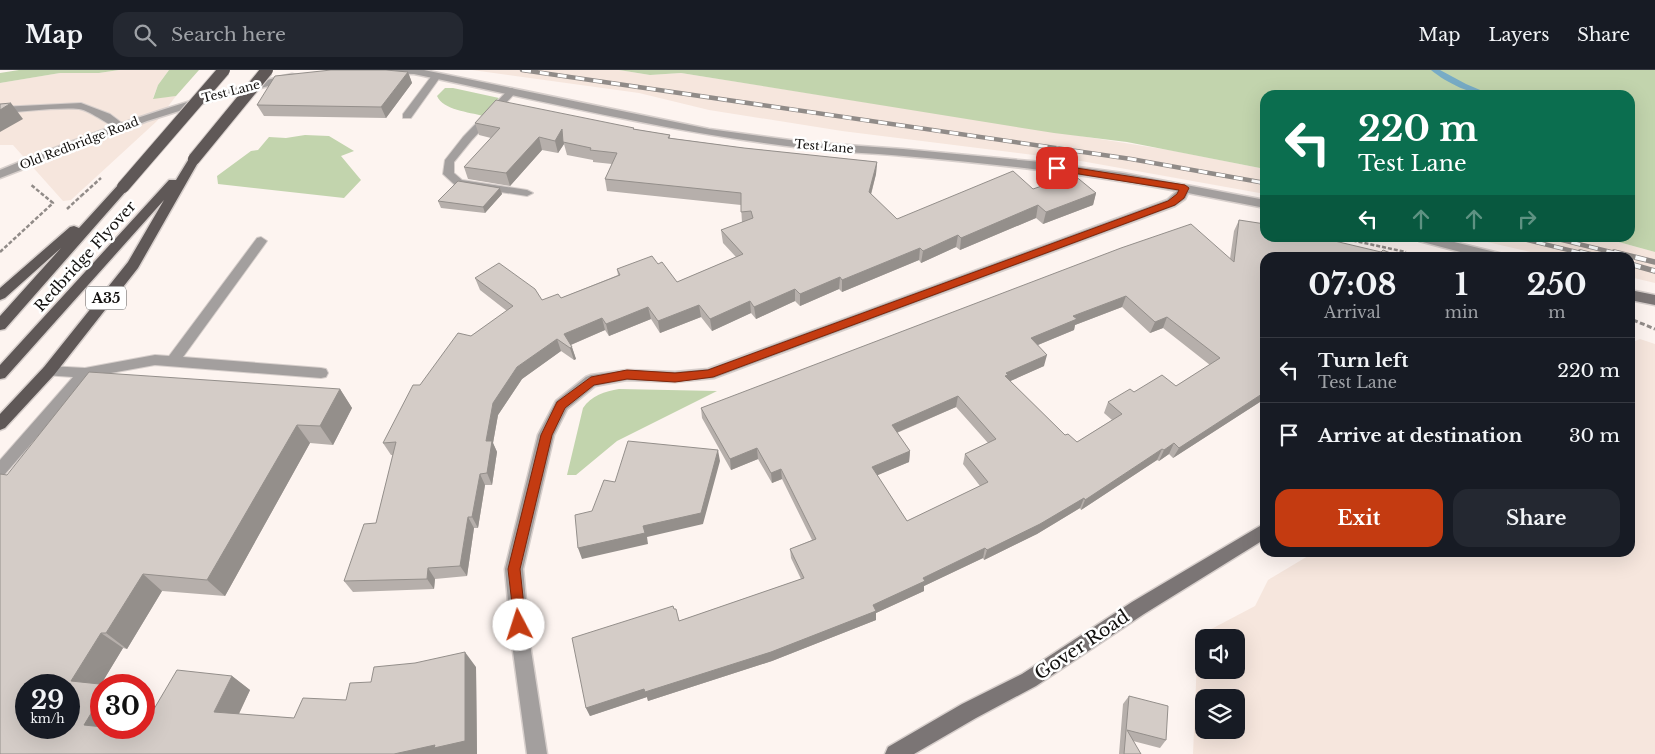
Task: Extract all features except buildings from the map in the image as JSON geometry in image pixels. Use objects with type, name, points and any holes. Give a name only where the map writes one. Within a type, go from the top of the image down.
[{"type":"main road","points":[[0,295],[123,187],[224,70]]},
{"type":"main road","name":"A35","points":[[0,424],[49,371],[133,265],[194,159],[267,70]]},
{"type":"main road","name":"Redbridge Flyover","points":[[0,374],[194,159]]},
{"type":"main road","name":"Redbridge Flyover","points":[[0,325],[123,187]]},
{"type":"street","name":"Test Lane","points":[[386,70],[414,71],[738,136],[805,145],[903,152],[1041,166],[1123,177],[1260,203]]},
{"type":"street","name":"Test Lane","points":[[158,112],[239,88],[303,76]]},
{"type":"street","name":"Old Redbridge Road","points":[[0,174],[158,112]]},
{"type":"street","points":[[537,754],[521,644],[514,569],[546,435],[561,405],[591,381],[627,375],[675,378],[709,374],[1171,203],[1181,196],[1185,188]]},
{"type":"street","points":[[1439,242],[1478,252]]},
{"type":"street","points":[[1635,296],[1655,300]]},
{"type":"street","name":"Gover Road","points":[[895,754],[968,711],[1029,680],[1138,608],[1260,533]]},
{"type":"lane","points":[[407,116],[436,76]]},
{"type":"lane","points":[[512,91],[467,139],[449,162],[448,174],[459,183],[527,193]]},
{"type":"lane","points":[[0,110],[81,106],[106,116],[121,126]]},
{"type":"lane","points":[[173,361],[261,240]]},
{"type":"lane","points":[[49,371],[85,373],[155,360],[321,373]]},
{"type":"lane","points":[[0,470],[85,373]]},
{"type":"path","points":[[0,252],[53,204],[12,169]]},
{"type":"path","points":[[1360,242],[1406,252]]},
{"type":"path","points":[[1635,320],[1655,329]]},
{"type":"shaded area","points":[[119,70],[169,70],[158,85],[153,98],[176,96],[157,121],[71,200],[63,201],[13,145],[0,145],[0,83],[60,73],[99,73]]},
{"type":"shaded area","points":[[472,70],[619,70],[650,75],[681,73],[1169,150],[1260,168],[1260,193],[1081,161],[842,131],[709,110],[639,93]]},
{"type":"shaded area","points":[[1487,242],[1619,242],[1655,252],[1655,283],[1635,278],[1635,252],[1530,252]]},
{"type":"shaded area","points":[[1640,339],[1655,344],[1655,754],[1193,754],[1195,707],[1195,739],[1245,739],[1245,689],[1196,689],[1196,679],[1245,679],[1245,629],[1211,629],[1255,606],[1268,580],[1306,557],[1635,557],[1635,341]]},
{"type":"green space","points":[[19,70],[119,70],[99,73],[60,73],[0,83],[0,73]]},
{"type":"green space","points":[[169,70],[199,70],[176,96],[153,99],[158,85]]},
{"type":"green space","points":[[619,70],[1655,70],[1655,252],[1619,242],[1635,242],[1635,90],[1260,90],[1260,168],[1127,142],[1054,133],[681,73],[650,75]]},
{"type":"green space","points":[[445,88],[499,98],[483,116],[457,110],[440,101],[437,96]]},
{"type":"green space","points":[[305,135],[329,136],[354,151],[341,156],[361,180],[344,198],[218,184],[217,176],[251,151],[258,150],[269,137],[286,138]]},
{"type":"green space","points":[[619,389],[717,391],[617,441],[576,475],[567,475],[583,408],[590,400],[599,395]]},
{"type":"waterway","points":[[1435,70],[1474,90]]},
{"type":"railway","points":[[522,70],[1131,159],[1260,182]]},
{"type":"railway","points":[[1536,242],[1577,252]]},
{"type":"railway","points":[[1570,242],[1611,252]]},
{"type":"railway","points":[[1635,257],[1655,262]]},
{"type":"railway","points":[[1635,265],[1655,271]]},
{"type":"route","points":[[519,625],[514,569],[546,435],[561,405],[591,381],[627,375],[675,378],[709,374],[1171,203],[1181,196],[1185,188],[1057,168]]}]
